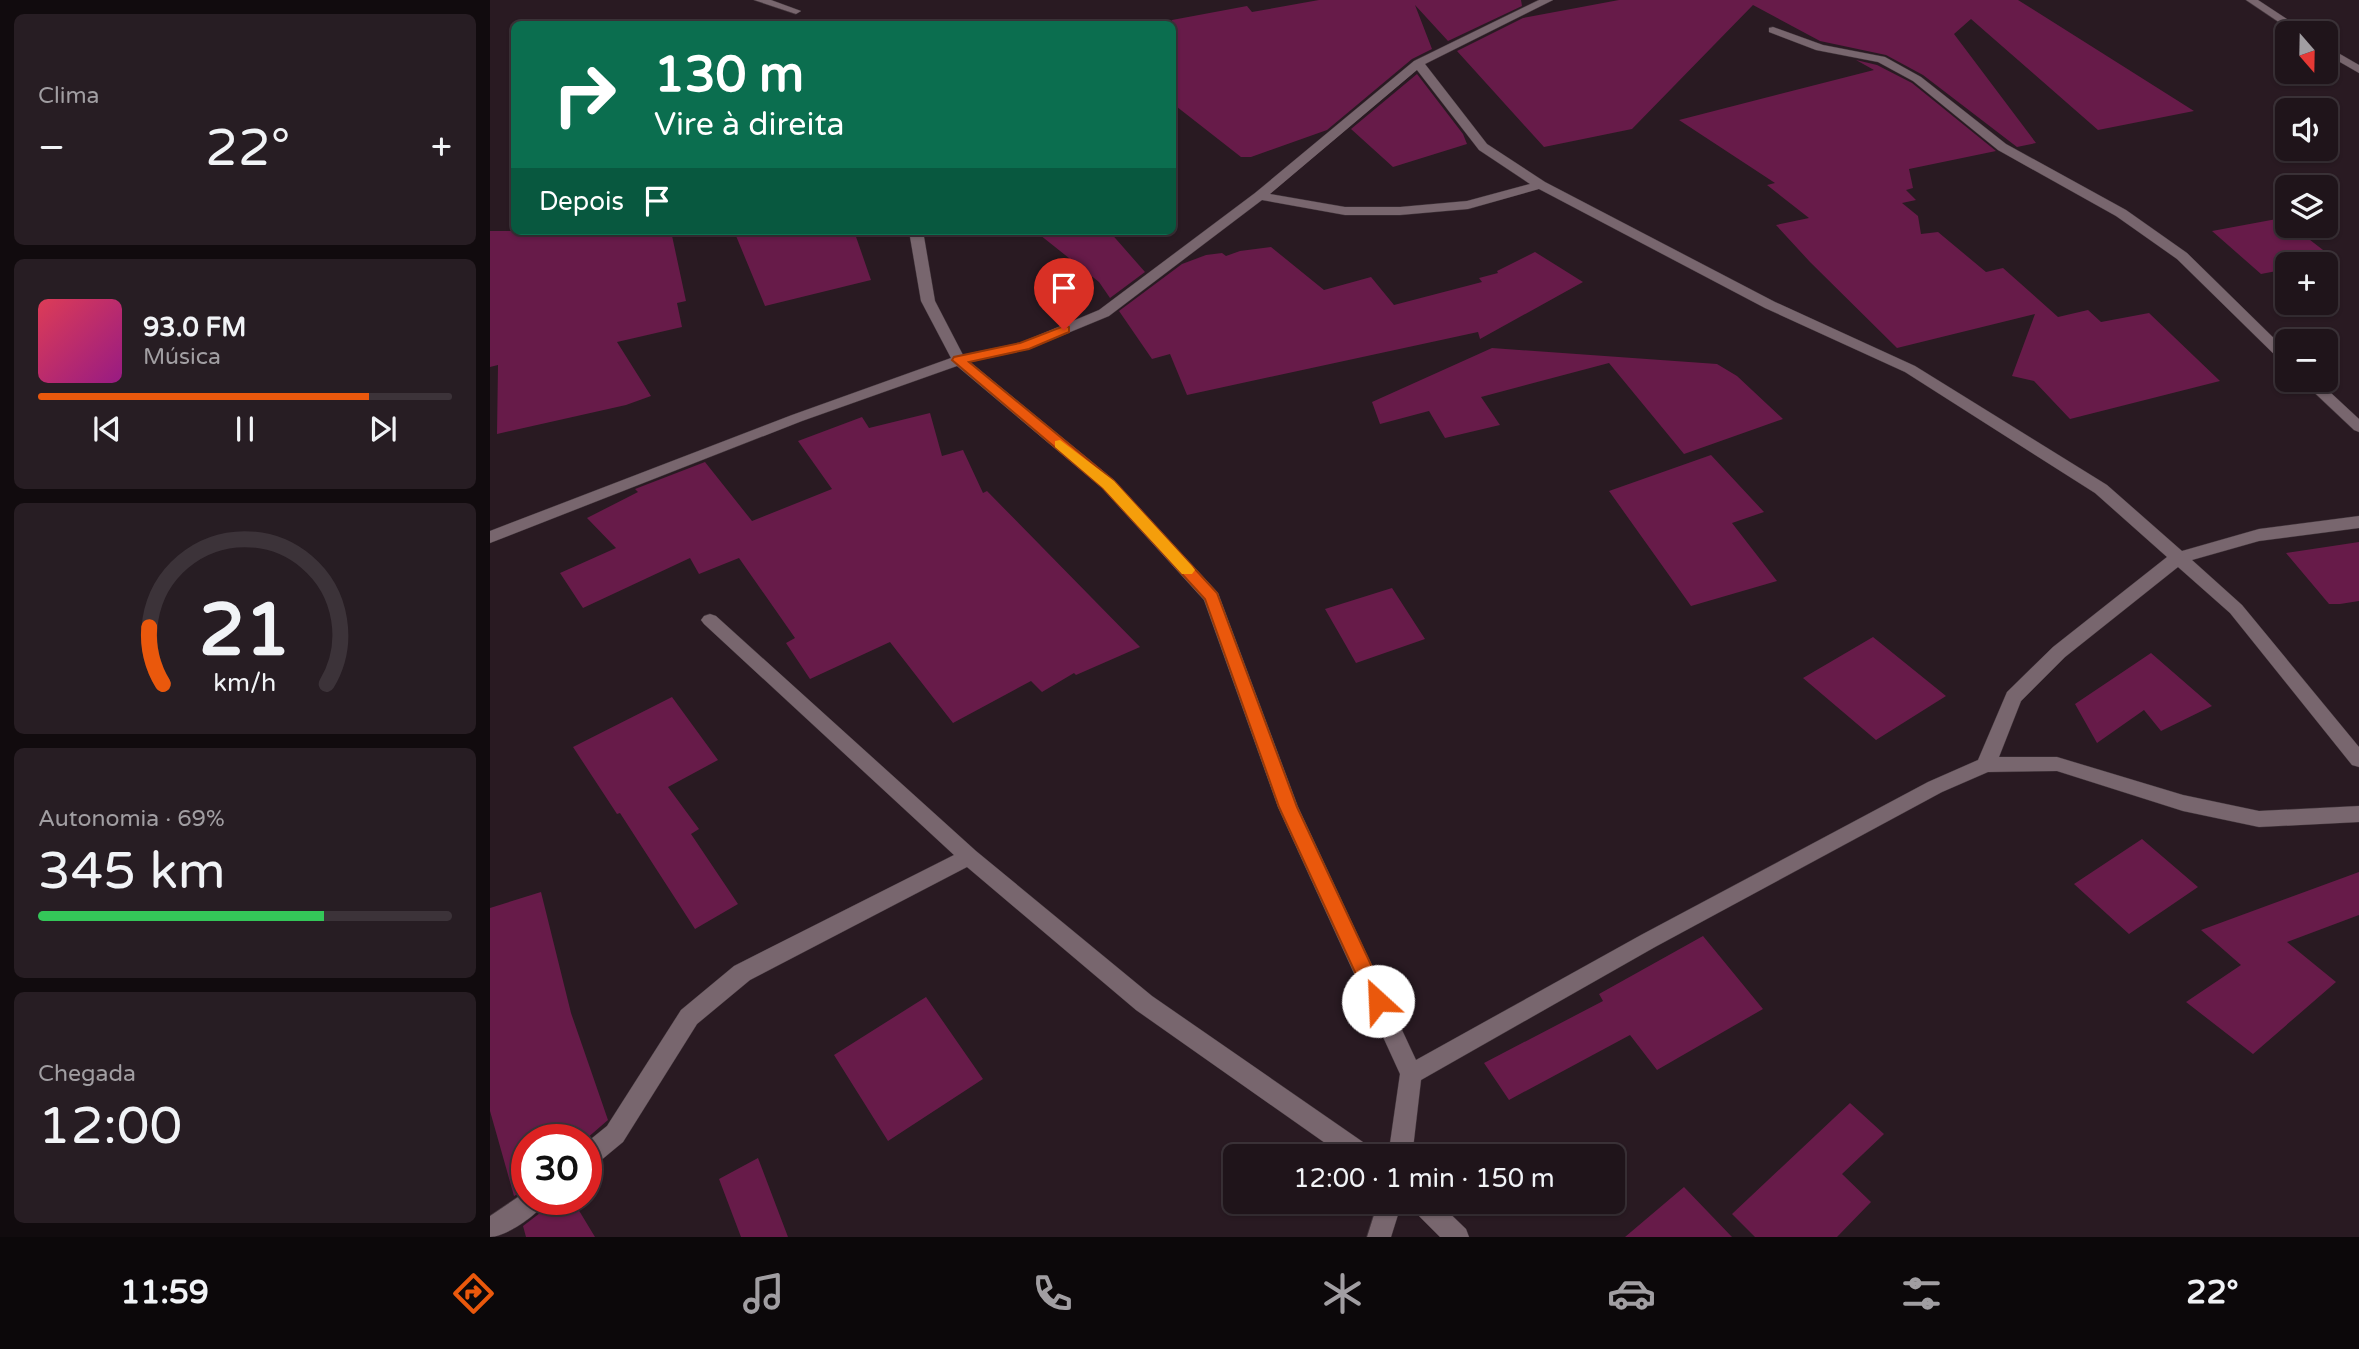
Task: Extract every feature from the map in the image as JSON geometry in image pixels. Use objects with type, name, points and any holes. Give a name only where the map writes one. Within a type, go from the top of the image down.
[{"type":"street","points":[[759,0],[799,15],[786,0]]},
{"type":"street","points":[[490,537],[797,418],[959,360],[1024,346],[1104,313],[1260,197],[1418,63],[1545,0]]},
{"type":"street","points":[[2251,0],[2283,21]]},
{"type":"street","points":[[1773,30],[1820,48],[1881,59],[1917,79],[2002,147],[2121,213],[2182,256],[2275,347]]},
{"type":"street","points":[[2338,57],[2359,71]]},
{"type":"street","points":[[1418,63],[1483,147],[1540,185],[1770,305],[1910,369],[2101,489],[2235,609],[2359,760]]},
{"type":"street","points":[[1260,197],[1345,211],[1401,211],[1468,205],[1540,185]]},
{"type":"street","points":[[917,235],[928,301],[959,360],[1108,484],[1212,597],[1288,807],[1412,1074],[1402,1144]]},
{"type":"street","points":[[2321,392],[2359,427]]},
{"type":"street","points":[[1986,765],[2013,697],[2059,652],[2178,558],[2259,535],[2359,522]]},
{"type":"street","points":[[710,620],[969,856],[1144,1003],[1346,1144]]},
{"type":"street","points":[[1412,1074],[1899,806],[1986,765],[2057,764],[2183,803],[2259,819],[2359,814]]},
{"type":"street","points":[[602,1145],[615,1134],[689,1017],[742,973],[969,856]]},
{"type":"street","points":[[1379,1237],[1386,1214]]},
{"type":"street","points":[[1433,1214],[1457,1237]]},
{"type":"street","points":[[490,1230],[512,1215]]},
{"type":"building","points":[[1319,0],[1521,0],[1522,6],[1448,41],[1415,5],[1432,49],[1412,59],[1327,130],[1251,157],[1241,157],[1176,106],[1176,21],[1172,20],[1247,6],[1252,12]]},
{"type":"building","points":[[1619,0],[2018,0],[2194,111],[2098,130],[1971,19],[1954,34],[2036,143],[2017,147],[1923,75],[1886,55],[1820,41],[1753,5],[1632,129],[1544,147],[1457,51],[1523,18]]},
{"type":"building","points":[[1856,60],[1877,65],[1912,83],[1996,151],[1909,169],[1913,188],[1906,190],[1916,200],[1902,203],[1918,216],[1921,234],[1938,232],[1986,272],[2003,268],[2058,317],[2088,310],[2101,322],[2149,313],[2220,381],[2070,419],[2034,381],[2012,376],[2035,314],[1897,348],[1776,225],[1809,218],[1767,185],[1775,183],[1679,120],[1874,70]]},
{"type":"building","points":[[1417,74],[1463,134],[1467,144],[1393,167],[1351,129]]},
{"type":"building","points":[[2275,219],[2275,238],[2308,238],[2326,252],[2275,252],[2275,271],[2261,274],[2212,231]]},
{"type":"building","points":[[490,231],[511,231],[511,235],[672,235],[686,301],[677,303],[682,327],[617,342],[651,396],[626,405],[497,434],[498,365],[490,367]]},
{"type":"building","points":[[736,235],[855,235],[871,280],[765,306]]},
{"type":"building","points":[[1040,235],[1113,235],[1145,272],[1110,298],[1099,282]]},
{"type":"building","points":[[1271,247],[1324,290],[1371,277],[1394,305],[1482,282],[1479,278],[1498,273],[1497,271],[1535,252],[1583,282],[1480,339],[1478,332],[1187,395],[1170,354],[1152,359],[1119,311],[1182,264],[1206,255],[1222,253],[1226,256],[1240,251]]},
{"type":"building","points":[[1492,348],[1717,364],[1737,376],[1783,419],[1684,454],[1609,363],[1481,397],[1500,425],[1445,438],[1429,411],[1380,424],[1372,402]]},
{"type":"building","points":[[930,413],[942,456],[963,450],[983,493],[987,491],[1140,647],[1076,675],[1074,673],[1042,692],[1031,681],[953,723],[890,642],[810,679],[786,643],[795,638],[739,558],[699,574],[690,558],[583,608],[560,573],[616,548],[587,518],[638,492],[635,489],[705,462],[752,521],[832,489],[798,441],[862,417],[869,428]]},
{"type":"building","points":[[1711,455],[1764,512],[1732,523],[1777,581],[1691,606],[1609,491]]},
{"type":"building","points":[[2359,542],[2359,601],[2340,604],[2329,604],[2286,553]]},
{"type":"building","points":[[1392,588],[1425,639],[1356,663],[1325,609]]},
{"type":"building","points":[[1873,637],[1946,696],[1876,740],[1803,678]]},
{"type":"building","points":[[2151,653],[2212,706],[2161,731],[2144,710],[2097,743],[2075,704]]},
{"type":"building","points":[[672,697],[718,760],[668,787],[699,829],[691,834],[738,904],[695,929],[620,813],[617,814],[573,747]]},
{"type":"building","points":[[2142,839],[2198,887],[2129,934],[2074,884]]},
{"type":"building","points":[[2359,872],[2359,915],[2287,942],[2336,982],[2253,1054],[2186,1002],[2241,965],[2201,930]]},
{"type":"building","points":[[541,892],[571,1013],[608,1120],[602,1125],[511,1124],[511,1185],[490,1111],[490,908]]},
{"type":"building","points":[[1703,936],[1763,1009],[1657,1070],[1630,1035],[1509,1100],[1484,1063],[1603,1001],[1599,994]]},
{"type":"building","points":[[926,997],[983,1079],[888,1141],[834,1055]]},
{"type":"building","points":[[1850,1103],[1884,1134],[1842,1174],[1871,1202],[1837,1237],[1755,1237],[1732,1214]]},
{"type":"building","points":[[758,1158],[788,1237],[741,1237],[719,1179]]},
{"type":"building","points":[[1684,1187],[1732,1237],[1625,1237]]},
{"type":"building","points":[[537,1215],[582,1215],[595,1237],[526,1237],[523,1226]]},
{"type":"slow traffic","points":[[1060,444],[1108,484],[1187,570]]},
{"type":"route","points":[[1064,330],[1024,346],[959,360],[1108,484],[1212,597],[1288,807],[1378,1001]]}]
